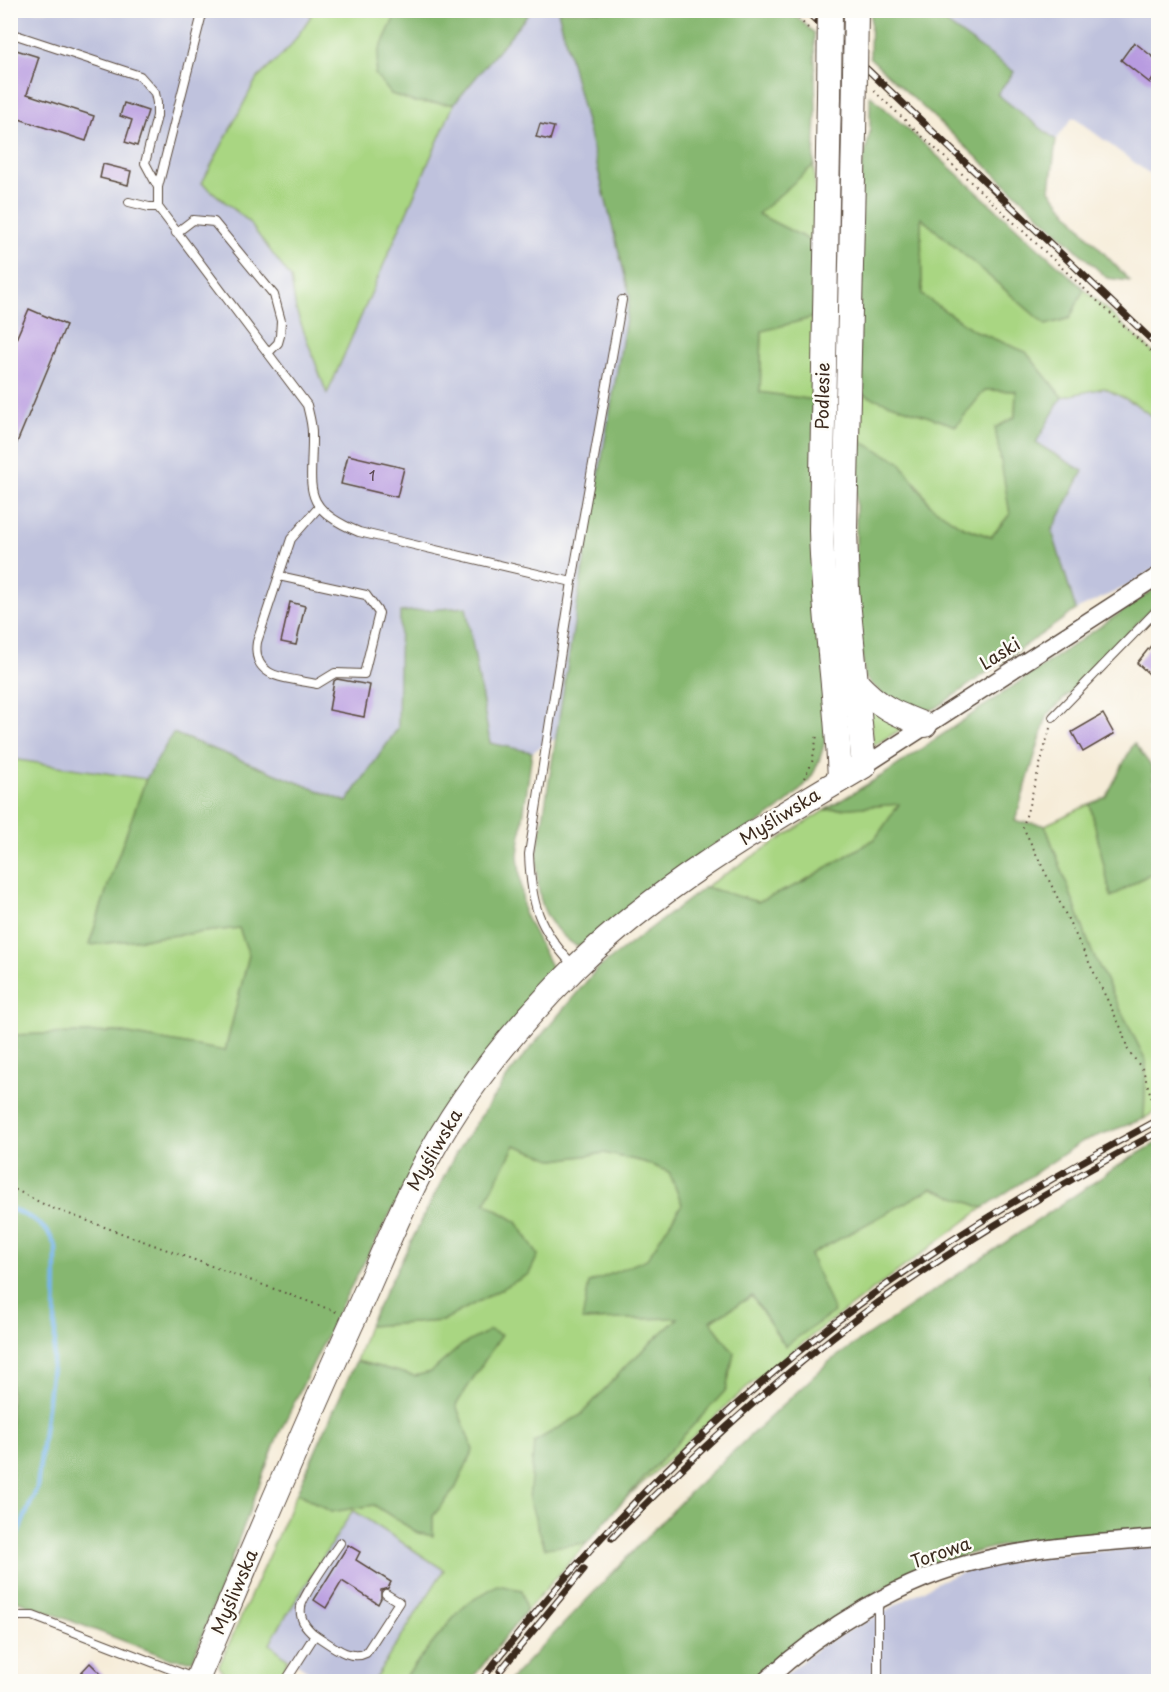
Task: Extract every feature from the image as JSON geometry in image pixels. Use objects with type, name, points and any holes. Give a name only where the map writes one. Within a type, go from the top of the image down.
[{"type":"street","name":"Podlesie","points":[[830,10],[820,530],[822,586],[849,719],[864,766]]},
{"type":"street","name":"Podlesie","points":[[840,780],[856,682],[847,590],[845,529],[856,10]]},
{"type":"street","name":"Laski","points":[[864,766],[1158,576]]},
{"type":"street","points":[[856,682],[878,704],[894,714],[925,725]]},
{"type":"street","name":"Myśliwska","points":[[198,1681],[311,1413],[419,1174],[472,1086],[520,1026],[575,968],[623,924],[714,858],[864,766]]},
{"type":"street","name":"Torowa","points":[[764,1682],[790,1658],[826,1631],[908,1585],[979,1560],[1053,1546],[1158,1538]]},
{"type":"lane","points":[[203,10],[158,187],[158,207],[307,405],[312,430],[310,483],[319,507],[338,524],[359,532],[572,582]]},
{"type":"lane","points":[[10,33],[140,76],[145,80],[155,93],[157,116],[145,163],[158,187]]},
{"type":"lane","points":[[129,202],[158,207]]},
{"type":"lane","points":[[176,233],[193,220],[214,222],[274,295],[280,321],[280,336],[278,343],[268,353]]},
{"type":"lane","points":[[575,968],[550,939],[535,907],[530,881],[529,854],[572,582],[622,300]]},
{"type":"lane","points":[[279,576],[366,595],[379,613],[364,674],[335,673],[318,684],[269,673],[258,665],[255,652],[256,642],[291,539],[319,507]]},
{"type":"lane","points":[[1053,717],[1158,609]]},
{"type":"lane","points":[[340,1542],[301,1603],[302,1620],[308,1629],[352,1657],[362,1655],[366,1653],[399,1602],[386,1594]]},
{"type":"lane","points":[[878,1603],[878,1682]]},
{"type":"lane","points":[[10,1618],[33,1617],[198,1681]]},
{"type":"lane","points":[[285,1682],[315,1635]]},
{"type":"path","points":[[790,10],[815,35]]},
{"type":"path","points":[[875,92],[1158,358]]},
{"type":"path","points":[[1053,717],[1023,827],[1121,1028],[1128,1050],[1143,1070],[1155,1108]]},
{"type":"path","points":[[10,1187],[47,1206],[354,1318]]},
{"type":"shaded area","points":[[11,11],[308,11],[311,16],[290,47],[256,80],[202,183],[247,220],[291,278],[296,310],[327,393],[454,104],[531,11],[558,11],[630,296],[556,738],[532,752],[490,743],[466,607],[400,613],[398,728],[347,802],[173,733],[146,779],[11,759]]},
{"type":"shaded area","points":[[929,11],[1158,11],[1158,180],[1073,117],[1056,140],[997,94],[1014,72]]},
{"type":"shaded area","points":[[1104,388],[1134,403],[1158,421],[1158,566],[1129,585],[1076,610],[1052,531],[1083,471],[1036,442],[1062,397]]},
{"type":"shaded area","points":[[353,1510],[444,1570],[373,1681],[323,1681],[269,1645]]},
{"type":"shaded area","points":[[1158,1546],[1158,1681],[776,1682],[821,1646],[942,1580],[964,1572],[1000,1563],[1050,1556]]},
{"type":"green space","points":[[398,10],[531,11],[454,104],[414,102],[391,94],[375,74],[379,51]]},
{"type":"green space","points":[[308,11],[398,11],[379,51],[414,102],[454,104],[327,394],[296,310],[291,278],[247,220],[202,183],[256,80],[290,47],[311,16]]},
{"type":"green space","points":[[558,11],[791,11],[814,33],[816,113],[814,165],[758,214],[817,244],[815,317],[762,331],[760,392],[814,400],[827,730],[821,757],[812,776],[779,809],[586,945],[576,946],[555,927],[543,907],[538,884],[537,856],[582,574],[630,296]]},
{"type":"green space","points":[[871,11],[929,11],[1014,72],[997,94],[1056,140],[1050,190],[1086,234],[1130,281],[1107,278],[870,58]]},
{"type":"green space","points":[[870,95],[1084,289],[1070,318],[1046,325],[921,218],[922,295],[975,331],[1026,352],[1062,397],[1036,443],[1083,471],[1052,531],[1076,610],[936,708],[923,711],[913,711],[896,706],[865,678],[856,612],[856,439],[900,462],[931,506],[961,526],[991,537],[1010,514],[995,428],[1015,417],[1016,391],[985,390],[956,426],[858,393],[861,171],[870,132]]},
{"type":"green space","points":[[814,165],[817,244],[757,214]]},
{"type":"green space","points":[[921,217],[1046,325],[1070,318],[1084,289],[1158,357],[1158,421],[1134,403],[1104,388],[1062,397],[1026,352],[975,331],[922,295]]},
{"type":"green space","points":[[815,317],[814,400],[760,393],[762,331]]},
{"type":"green space","points":[[1016,391],[1015,417],[1005,479],[1010,514],[991,537],[961,526],[931,506],[917,484],[856,439],[858,393]]},
{"type":"green space","points":[[1158,587],[1158,602],[1047,716],[1015,821],[1045,825],[1092,952],[1146,1061],[1144,1119],[1083,1141],[983,1208],[932,1188],[810,1255],[834,1312],[785,1346],[752,1296],[710,1321],[734,1353],[726,1390],[587,1543],[545,1548],[529,1500],[534,1442],[581,1415],[627,1365],[678,1318],[582,1320],[589,1283],[647,1259],[682,1204],[669,1172],[644,1162],[604,1153],[555,1160],[515,1145],[485,1203],[517,1222],[538,1255],[529,1274],[442,1321],[368,1326],[456,1153],[510,1073],[596,970],[705,887],[758,902],[799,884],[875,839],[899,804],[825,810],[886,773]]},
{"type":"green space","points":[[466,607],[490,743],[532,752],[518,855],[524,913],[553,970],[550,982],[434,1132],[344,1300],[277,1438],[193,1660],[171,1659],[11,1598],[10,1035],[117,1032],[225,1051],[249,955],[239,928],[89,945],[146,779],[173,733],[347,802],[398,728],[400,612]]},
{"type":"green space","points":[[875,709],[907,726],[873,746],[870,713]]},
{"type":"green space","points":[[1134,743],[1152,767],[1158,818],[1158,869],[1111,897],[1090,804],[1106,797]]},
{"type":"green space","points":[[11,759],[146,779],[89,945],[239,928],[249,955],[225,1051],[117,1032],[11,1035]]},
{"type":"green space","points":[[900,804],[875,839],[799,884],[758,902],[705,887],[825,810]]},
{"type":"green space","points":[[1090,804],[1111,896],[1158,869],[1158,1109],[1144,1119],[1146,1061],[1092,952],[1045,825]]},
{"type":"green space","points":[[1158,1142],[1158,1366],[1148,1375],[1152,1402],[1158,1421],[1158,1530],[1017,1543],[943,1562],[908,1576],[843,1612],[782,1656],[753,1681],[508,1682],[690,1492],[830,1361],[1124,1162]]},
{"type":"green space","points":[[515,1145],[555,1160],[604,1153],[644,1162],[669,1172],[682,1204],[647,1260],[589,1283],[583,1320],[678,1318],[627,1365],[581,1415],[534,1442],[544,1547],[587,1543],[526,1611],[522,1590],[465,1605],[402,1681],[373,1681],[444,1570],[353,1510],[270,1644],[288,1659],[284,1669],[272,1681],[230,1682],[219,1666],[297,1492],[331,1512],[374,1505],[418,1533],[433,1535],[433,1516],[455,1489],[473,1450],[456,1405],[501,1335],[462,1345],[431,1372],[415,1376],[356,1361],[368,1326],[442,1321],[529,1274],[538,1255],[517,1222],[485,1203]]},
{"type":"green space","points":[[932,1188],[983,1208],[823,1327],[746,1388],[620,1504],[726,1390],[734,1353],[710,1321],[752,1296],[785,1346],[810,1255]]},
{"type":"green space","points":[[490,1330],[501,1335],[456,1405],[473,1450],[455,1489],[433,1516],[433,1536],[418,1533],[374,1505],[331,1512],[297,1492],[356,1361],[415,1376],[431,1372],[462,1345]]},
{"type":"green space","points":[[497,1585],[522,1590],[526,1611],[470,1681],[402,1681],[465,1605]]},
{"type":"building","points":[[1134,42],[1158,61],[1158,72],[1150,83],[1121,60]]},
{"type":"building","points":[[13,49],[39,57],[27,94],[94,116],[86,141],[10,116],[10,56]]},
{"type":"building","points":[[124,103],[148,111],[137,146],[125,142],[132,120],[120,116]]},
{"type":"building","points":[[540,124],[554,127],[550,140],[536,137]]},
{"type":"building","points":[[103,164],[131,171],[128,185],[100,178]]},
{"type":"building","points":[[29,309],[66,325],[11,457],[10,353]]},
{"type":"building","points":[[348,455],[404,468],[397,497],[341,484]]},
{"type":"building","points":[[290,602],[305,606],[296,645],[281,642]]},
{"type":"building","points":[[1158,637],[1158,663],[1149,674],[1137,663]]},
{"type":"building","points":[[337,679],[370,685],[364,717],[329,710],[334,681]]},
{"type":"building","points":[[1103,714],[1114,734],[1083,752],[1072,732]]},
{"type":"building","points":[[348,1545],[360,1552],[356,1560],[391,1582],[388,1588],[381,1590],[378,1604],[342,1581],[326,1608],[314,1600]]},
{"type":"building","points":[[90,1663],[109,1682],[72,1682]]},
{"type":"waterway","points":[[10,1208],[33,1219],[48,1232],[56,1247],[55,1342],[37,1488],[10,1552]]},
{"type":"railway","points":[[805,10],[1158,346]]},
{"type":"railway","points":[[480,1682],[581,1560],[636,1501],[751,1392],[812,1341],[875,1293],[940,1248],[1048,1181],[1158,1120]]},
{"type":"railway","points":[[612,1538],[732,1422],[860,1316],[932,1265],[1006,1218],[1158,1132]]},
{"type":"railway","points":[[500,1671],[584,1569]]}]
